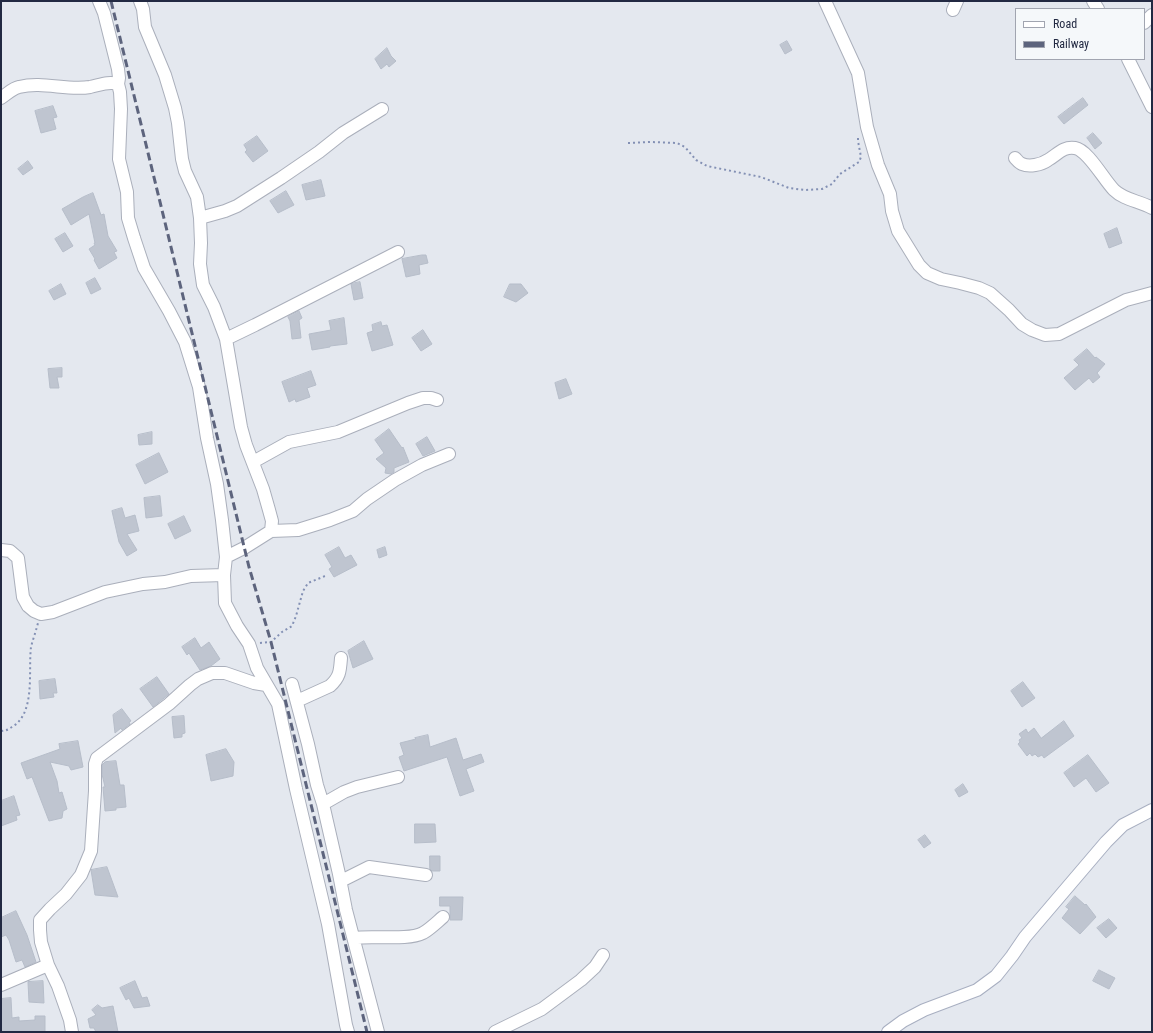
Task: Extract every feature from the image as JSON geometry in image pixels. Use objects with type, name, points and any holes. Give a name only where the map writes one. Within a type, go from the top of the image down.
[{"type":"street","points":[[99,1],[104,14],[118,69],[121,109],[119,159],[127,192],[128,218],[144,268],[186,342],[199,387],[216,484],[226,557],[224,575],[225,603],[237,626],[249,644],[257,668],[278,704],[296,789],[328,924],[348,1032]]},
{"type":"street","points":[[140,1],[143,9],[145,27],[165,75],[175,108],[185,172],[197,197],[200,218],[200,264],[203,285],[214,307],[226,339],[241,427],[263,489],[272,521],[271,532]]},
{"type":"street","points":[[825,1],[858,73],[867,123],[878,166],[890,194],[892,211],[898,231],[919,265],[927,273],[941,279],[979,288],[990,293],[1022,324],[1045,335],[1059,334],[1126,300],[1152,293]]},
{"type":"street","points":[[1128,60],[1152,107]]},
{"type":"street","points":[[1,98],[18,87],[29,85],[44,84],[69,87],[88,87],[111,82],[118,84]]},
{"type":"street","points":[[200,218],[237,206],[319,152],[343,133],[382,109]]},
{"type":"street","points":[[1015,158],[1021,164],[1028,166],[1048,161],[1066,148],[1075,148],[1081,151],[1092,162],[1114,190],[1128,199],[1152,208]]},
{"type":"street","points":[[226,339],[398,252]]},
{"type":"street","points":[[253,462],[289,442],[338,432],[423,398],[437,400]]},
{"type":"street","points":[[226,557],[271,532],[298,530],[353,511],[367,499],[395,480],[422,465],[449,454]]},
{"type":"street","points":[[1,550],[10,551],[18,558],[23,597],[28,606],[41,614],[53,612],[105,592],[191,576],[224,575]]},
{"type":"street","points":[[297,701],[330,686],[339,675],[341,658]]},
{"type":"street","points":[[72,1032],[70,1020],[58,986],[48,966],[42,942],[40,920],[66,894],[81,875],[91,851],[95,791],[95,764],[97,758],[169,704],[190,685],[212,673],[225,673],[254,683],[266,685]]},
{"type":"street","points":[[292,684],[323,804],[341,881],[346,910],[378,1032]]},
{"type":"street","points":[[323,804],[350,789],[398,777]]},
{"type":"street","points":[[888,1032],[903,1021],[924,1010],[977,990],[996,976],[1025,937],[1106,842],[1123,825],[1152,810]]},
{"type":"street","points":[[341,881],[369,867],[426,875]]},
{"type":"street","points":[[354,938],[363,936],[398,937],[416,935],[424,932],[443,917]]},
{"type":"street","points":[[495,1032],[542,1009],[581,980],[595,967],[603,955]]},
{"type":"street","points":[[1,985],[48,966]]},
{"type":"path","points":[[628,143],[677,143],[685,147],[696,160],[707,166],[761,177],[789,188],[805,190],[822,189],[832,184],[840,174],[859,162],[861,157],[858,141],[859,133],[867,123]]},
{"type":"path","points":[[249,644],[271,642],[282,632],[292,626],[303,591],[308,584],[325,576]]},
{"type":"path","points":[[1,732],[15,725],[24,715],[28,704],[31,647],[41,614]]},
{"type":"building","points":[[787,41],[792,50],[785,54],[780,45]]},
{"type":"building","points":[[387,48],[391,56],[396,61],[389,67],[387,64],[381,69],[375,59]]},
{"type":"building","points":[[1083,98],[1088,105],[1064,124],[1058,117]]},
{"type":"building","points":[[53,106],[57,117],[53,118],[56,129],[41,133],[35,111]]},
{"type":"building","points":[[1093,133],[1102,143],[1095,149],[1087,138]]},
{"type":"building","points":[[257,136],[268,151],[253,162],[245,152],[247,150],[244,145]]},
{"type":"building","points":[[28,161],[33,168],[23,175],[18,169]]},
{"type":"building","points":[[321,180],[325,196],[306,200],[302,185]]},
{"type":"building","points":[[286,191],[294,205],[278,213],[270,201]]},
{"type":"building","points":[[93,193],[101,215],[104,214],[108,236],[117,251],[114,252],[117,258],[99,269],[89,249],[95,245],[95,243],[89,214],[71,225],[62,209]]},
{"type":"building","points":[[1117,228],[1122,243],[1109,248],[1104,234]]},
{"type":"building","points":[[65,233],[73,246],[63,252],[55,239]]},
{"type":"building","points":[[426,255],[428,263],[419,265],[420,274],[406,277],[402,259]]},
{"type":"building","points":[[95,278],[101,289],[91,294],[86,283]]},
{"type":"building","points":[[360,282],[363,298],[354,300],[351,284]]},
{"type":"building","points":[[61,284],[66,294],[54,300],[49,291]]},
{"type":"building","points":[[510,284],[521,284],[528,293],[516,302],[504,297]]},
{"type":"building","points":[[299,311],[302,318],[299,320],[301,338],[292,339],[290,321],[288,317]]},
{"type":"building","points":[[344,318],[347,344],[312,350],[309,334],[331,330],[329,321]]},
{"type":"building","points":[[381,322],[382,326],[387,325],[393,345],[372,351],[367,333],[373,331],[372,325]]},
{"type":"building","points":[[423,330],[432,344],[421,351],[412,338]]},
{"type":"building","points":[[1087,349],[1095,358],[1096,357],[1105,364],[1097,373],[1100,377],[1093,383],[1089,378],[1075,390],[1064,378],[1079,365],[1074,360]]},
{"type":"building","points":[[62,368],[62,377],[57,377],[59,388],[50,388],[48,369]]},
{"type":"building","points":[[311,371],[316,385],[307,388],[310,397],[296,402],[295,399],[289,402],[282,382]]},
{"type":"building","points":[[566,379],[572,394],[559,399],[555,383]]},
{"type":"building","points":[[389,429],[402,448],[403,447],[409,462],[394,468],[394,472],[391,474],[385,473],[386,468],[376,459],[384,453],[375,440]]},
{"type":"building","points":[[152,432],[152,444],[139,445],[138,435]]},
{"type":"building","points":[[427,437],[435,451],[423,456],[416,444]]},
{"type":"building","points":[[159,453],[168,472],[145,484],[136,465]]},
{"type":"building","points":[[160,496],[162,516],[146,518],[144,498]]},
{"type":"building","points":[[122,508],[125,518],[135,515],[139,531],[127,534],[137,550],[127,556],[119,542],[112,511]]},
{"type":"building","points":[[184,516],[191,531],[175,539],[168,524]]},
{"type":"building","points":[[339,547],[345,558],[351,555],[357,565],[334,577],[329,569],[332,567],[325,555]]},
{"type":"building","points":[[385,547],[387,555],[379,558],[377,550]]},
{"type":"building","points":[[195,638],[201,648],[209,642],[220,659],[211,666],[200,670],[189,653],[187,655],[182,647]]},
{"type":"building","points":[[364,641],[373,659],[353,668],[348,651]]},
{"type":"building","points":[[157,677],[169,694],[153,707],[140,689]]},
{"type":"building","points":[[55,679],[57,693],[53,693],[54,697],[40,699],[39,681]]},
{"type":"building","points":[[1023,682],[1035,698],[1022,707],[1011,691]]},
{"type":"building","points":[[122,709],[131,721],[129,722],[130,724],[122,730],[121,728],[115,733],[113,715]]},
{"type":"building","points":[[184,716],[185,733],[182,734],[182,737],[174,738],[172,717]]},
{"type":"building","points":[[1064,721],[1074,736],[1044,758],[1042,755],[1038,757],[1035,754],[1032,756],[1030,753],[1027,756],[1018,744],[1020,742],[1019,740],[1022,738],[1019,734],[1026,729],[1028,733],[1034,728],[1041,738]]},
{"type":"building","points":[[428,735],[430,747],[456,738],[463,760],[481,754],[484,762],[466,769],[474,791],[460,796],[447,757],[404,771],[399,757],[404,755],[400,743]]},
{"type":"building","points":[[78,741],[83,767],[71,770],[69,766],[50,762],[57,781],[59,793],[62,792],[67,809],[63,811],[62,818],[49,821],[32,777],[27,779],[21,763],[60,749],[59,744]]},
{"type":"building","points":[[226,749],[234,762],[233,776],[211,781],[206,755]]},
{"type":"building","points":[[1088,755],[1109,783],[1096,792],[1086,778],[1074,787],[1064,773]]},
{"type":"building","points":[[116,761],[120,785],[124,785],[126,807],[105,811],[103,787],[105,787],[102,774],[102,765],[105,762]]},
{"type":"building","points":[[963,784],[968,792],[959,797],[955,790]]},
{"type":"building","points":[[14,796],[20,815],[16,816],[17,820],[1,826],[1,801]]},
{"type":"building","points":[[415,824],[435,824],[436,842],[415,843]]},
{"type":"building","points":[[925,835],[931,843],[924,848],[918,840]]},
{"type":"building","points":[[430,856],[440,856],[440,871],[432,871],[430,869]]},
{"type":"building","points":[[107,867],[118,897],[95,895],[91,870]]},
{"type":"building","points":[[1075,896],[1085,905],[1086,904],[1096,917],[1080,934],[1062,918],[1069,909],[1066,907]]},
{"type":"building","points":[[440,897],[463,897],[462,920],[450,920],[450,906],[440,906]]},
{"type":"building","points":[[16,911],[27,935],[36,962],[25,967],[22,960],[16,962],[6,935],[1,937],[1,918]]},
{"type":"building","points":[[1109,919],[1117,928],[1106,938],[1097,928]]},
{"type":"building","points":[[1099,970],[1115,978],[1109,989],[1093,981]]},
{"type":"building","points":[[43,981],[44,1003],[29,1002],[28,982]]},
{"type":"building","points":[[135,981],[142,998],[147,997],[150,1006],[134,1008],[129,998],[126,1000],[120,988]]},
{"type":"building","points":[[11,998],[12,1018],[19,1017],[19,1021],[35,1020],[35,1016],[45,1016],[45,1032],[1,1032],[1,999]]},
{"type":"building","points":[[98,1005],[102,1008],[113,1006],[118,1032],[96,1032],[94,1028],[90,1028],[88,1019],[96,1015],[92,1010]]},
{"type":"railway","points":[[111,1],[249,567],[271,642],[367,1032]]}]
